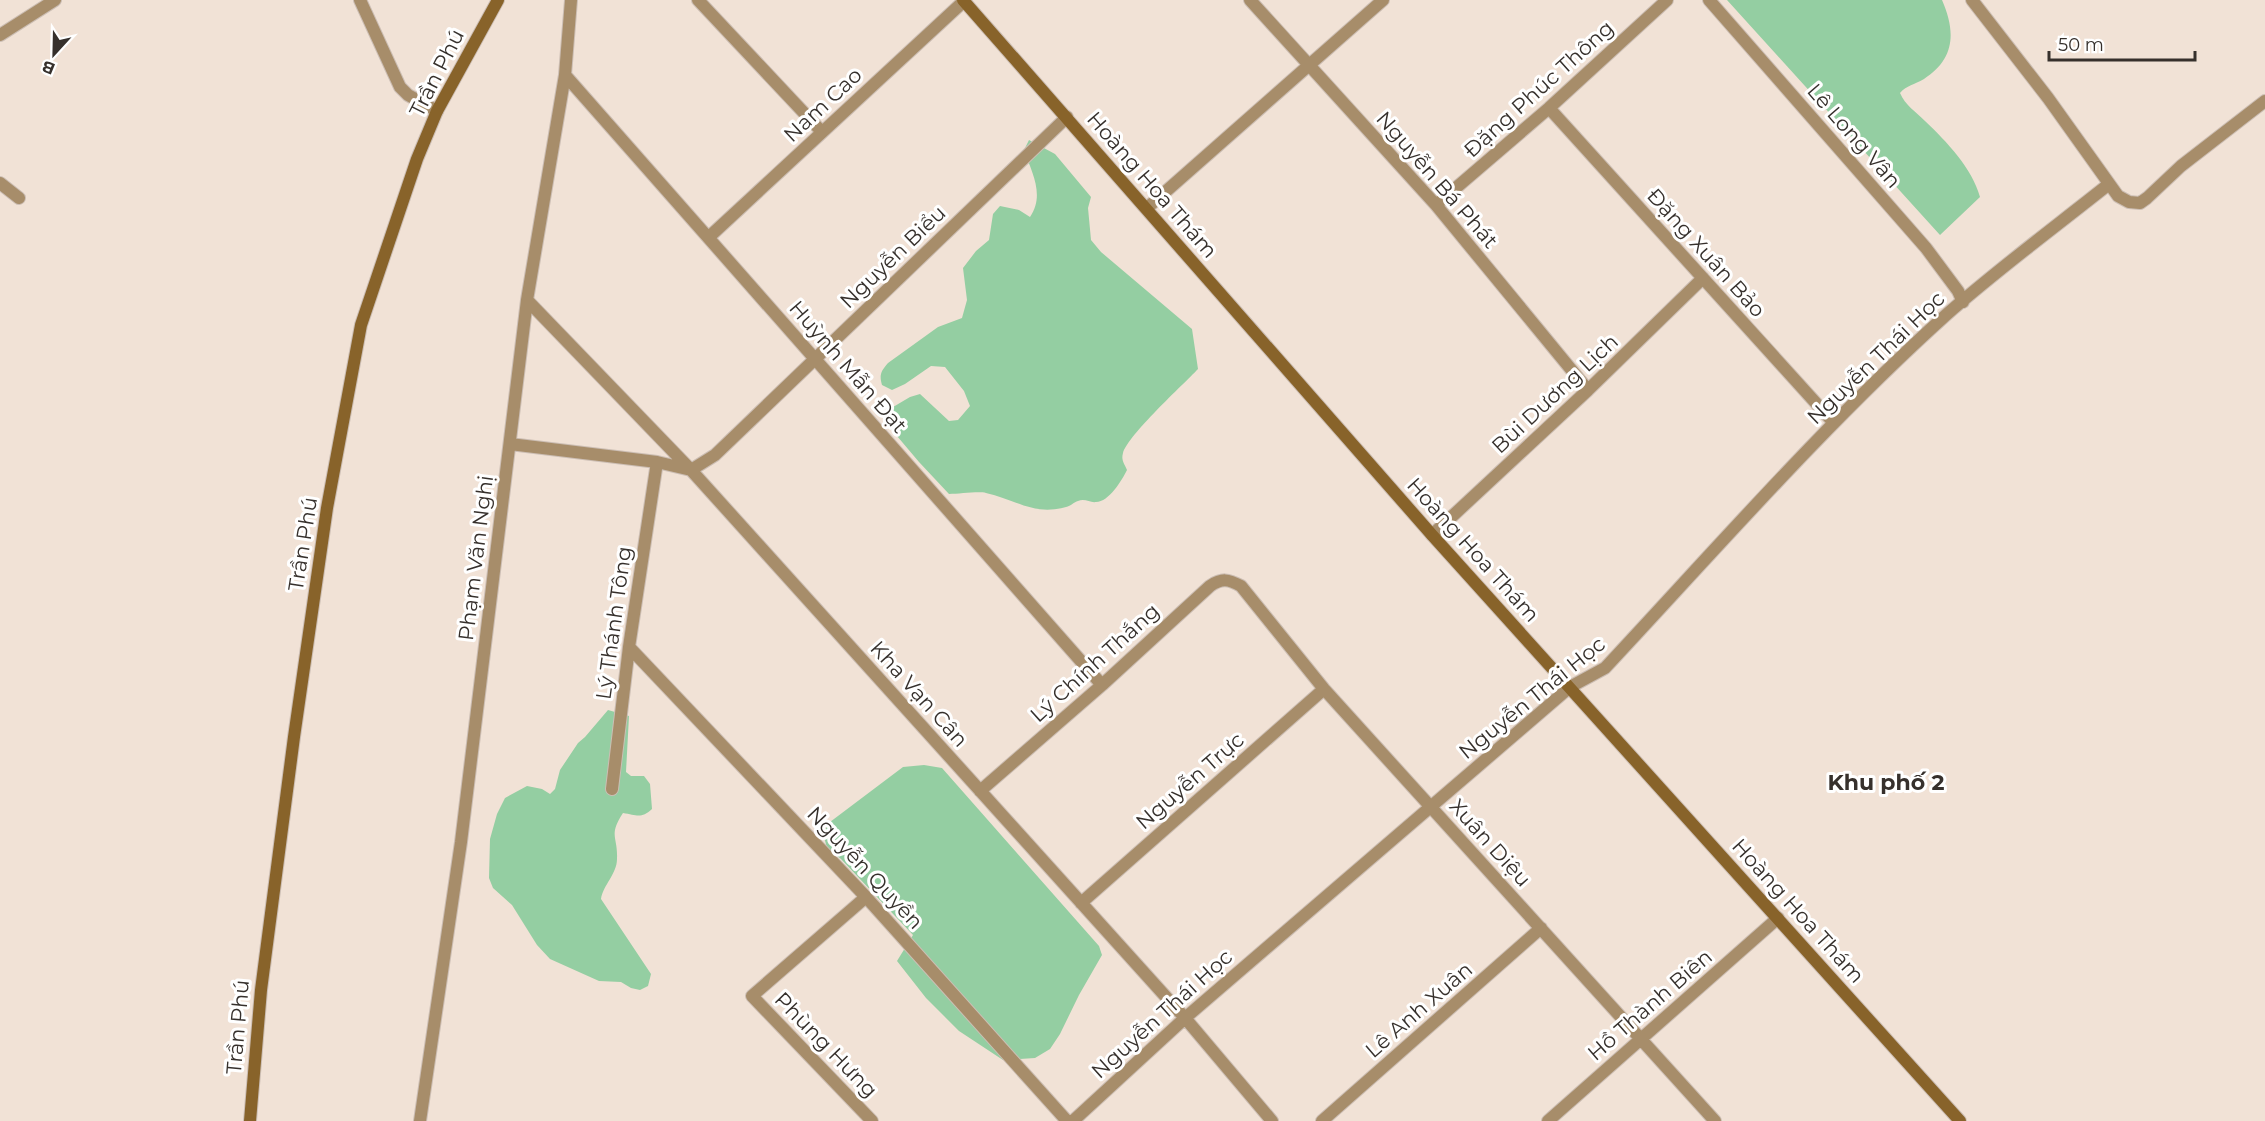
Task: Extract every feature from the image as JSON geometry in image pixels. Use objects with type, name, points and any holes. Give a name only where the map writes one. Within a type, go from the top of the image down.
[{"type":"street","points":[[0,35],[55,0]]},
{"type":"street","points":[[360,0],[400,87],[437,111]]},
{"type":"street","name":"Trần Phú","points":[[250,1121],[261,990],[294,737],[327,508],[361,325],[417,159],[437,111],[498,0]]},
{"type":"street","name":"Phạm Văn Nghị","points":[[420,1121],[461,842],[527,300],[565,75],[571,0]]},
{"type":"street","points":[[698,0],[822,132]]},
{"type":"street","name":"Nam Cao","points":[[709,237],[963,0]]},
{"type":"street","name":"Hoàng Hoa Thám","points":[[963,0],[1432,535],[1960,1121]]},
{"type":"street","name":"Nguyễn Bá Phát","points":[[1250,0],[1436,205],[1588,390]]},
{"type":"street","points":[[1147,208],[1383,0]]},
{"type":"street","name":"Đặng Phúc Thông","points":[[1436,205],[1549,108],[1667,0]]},
{"type":"street","name":"Lê Long Vân","points":[[1709,0],[1926,248],[1958,291],[1963,302]]},
{"type":"street","points":[[1972,0],[2048,98],[2118,196],[2129,202],[2140,203],[2181,166],[2265,101]]},
{"type":"street","name":"Huỳnh Mẫn Đạt","points":[[565,75],[1102,685]]},
{"type":"street","name":"Đặng Xuân Bảo","points":[[1549,108],[1834,423]]},
{"type":"street","name":"Nguyễn Biểu","points":[[691,470],[715,455],[1067,117]]},
{"type":"street","points":[[0,183],[19,198]]},
{"type":"street","name":"Nguyễn Thái Học","points":[[1073,1121],[1185,1018],[1570,687],[1605,668],[1834,423],[1934,326],[2109,184]]},
{"type":"street","name":"Bùi Dương Lịch","points":[[1432,535],[1588,390],[1703,278]]},
{"type":"street","name":"Kha Vạn Cân","points":[[527,300],[691,470],[1185,1018],[1272,1121]]},
{"type":"street","points":[[510,444],[657,462],[691,470]]},
{"type":"street","name":"Lý Thánh Tông","points":[[612,789],[629,646],[657,462]]},
{"type":"street","name":"Lý Chính Thắng","points":[[980,791],[1102,685],[1210,586],[1221,579],[1231,580],[1241,586]]},
{"type":"street","name":"Xuân Diệu","points":[[1241,586],[1324,689],[1715,1121]]},
{"type":"street","name":"Nguyễn Quyền","points":[[629,646],[866,897],[1067,1121]]},
{"type":"street","name":"Nguyễn Trực","points":[[1081,903],[1324,689]]},
{"type":"street","name":"Phùng Hưng","points":[[866,897],[752,996],[872,1121]]},
{"type":"street","name":"Hồ Thành Biên","points":[[1548,1121],[1779,918]]},
{"type":"street","name":"Lê Anh Xuân","points":[[1322,1121],[1541,928]]},
{"type":"green space","points":[[1727,0],[1942,0],[1951,34],[1947,54],[1934,71],[1900,93],[1908,105],[1958,156],[1971,176],[1980,197],[1940,235]]},
{"type":"green space","points":[[1029,140],[1055,154],[1091,197],[1088,208],[1091,240],[1101,252],[1192,329],[1198,369],[1145,423],[1127,445],[1122,458],[1127,470],[1110,495],[1101,501],[1081,500],[1068,506],[1044,510],[983,492],[949,494],[886,423],[888,410],[920,394],[949,421],[958,420],[970,406],[964,391],[945,367],[931,366],[892,390],[882,385],[881,378],[882,371],[888,363],[938,327],[962,318],[967,300],[963,268],[976,251],[989,240],[993,214],[1000,206],[1019,210],[1030,217],[1037,200],[1037,192],[1024,150]]},
{"type":"green space","points":[[608,710],[629,716],[626,772],[631,776],[644,776],[650,784],[652,809],[642,815],[623,813],[618,821],[615,832],[616,864],[601,899],[651,974],[648,986],[640,990],[621,982],[599,981],[550,959],[537,945],[512,905],[493,888],[489,878],[490,839],[497,814],[505,798],[527,786],[542,789],[550,794],[555,789],[560,770],[578,743]]},
{"type":"green space","points":[[924,765],[942,768],[1099,946],[1102,955],[1060,1034],[1050,1049],[1035,1058],[1003,1060],[959,1031],[926,998],[897,961],[913,935],[841,859],[827,848],[823,833],[830,822],[903,767]]},
{"type":"district","name":"Khu phố 2","points":[[1886,782]]}]
